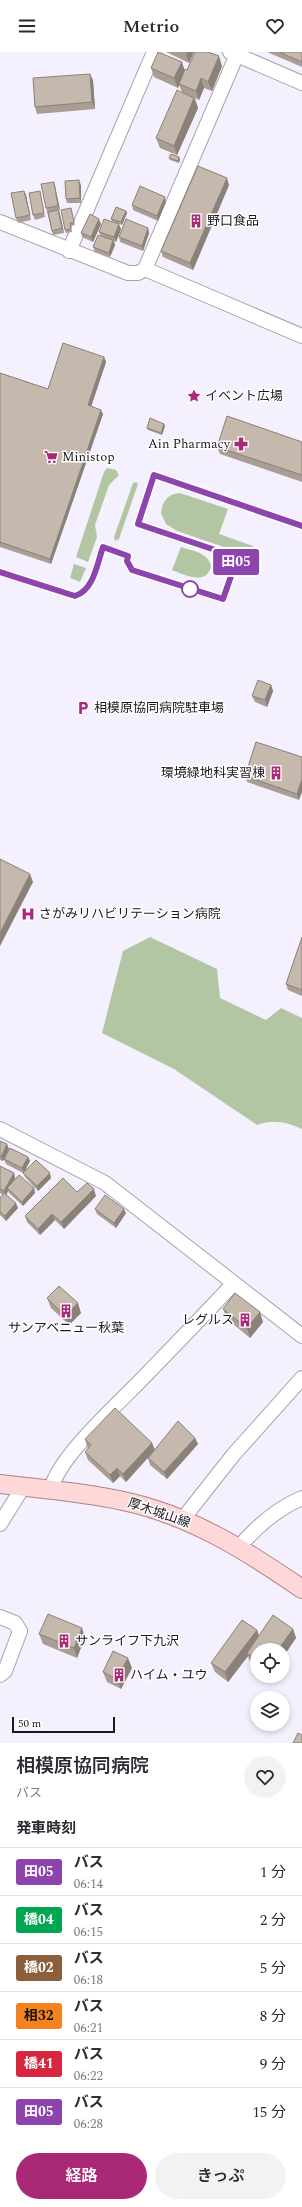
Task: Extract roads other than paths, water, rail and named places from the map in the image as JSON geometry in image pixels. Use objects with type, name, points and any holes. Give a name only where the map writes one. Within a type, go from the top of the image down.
[{"type":"main road","name":"厚木城山線","points":[[0,1484],[124,1501],[182,1520],[239,1547],[302,1589]]},
{"type":"street","points":[[69,251],[154,52]]},
{"type":"street","points":[[0,222],[69,251],[128,273],[138,273],[145,269],[235,53],[302,83]]},
{"type":"street","points":[[145,269],[302,336]]},
{"type":"street","points":[[0,1129],[105,1183],[302,1336]]},
{"type":"street","points":[[52,1490],[53,1482],[58,1472],[87,1437],[234,1283]]},
{"type":"street","points":[[182,1520],[234,1454],[302,1378]]},
{"type":"street","points":[[0,1524],[23,1487]]},
{"type":"street","points":[[239,1547],[271,1515],[286,1505],[302,1498]]},
{"type":"street","points":[[0,1617],[15,1623],[20,1631],[5,1671],[0,1675]]},
{"type":"place","name":"野口食品","points":[[196,221]]},
{"type":"place","name":"イベント広場","points":[[194,396]]},
{"type":"place","name":"Ain Pharmacy","points":[[241,444]]},
{"type":"place","name":"Ministop","points":[[51,457]]},
{"type":"place","name":"相模原協同病院駐車場","points":[[83,708]]},
{"type":"place","name":"環境緑地科実習棟","points":[[276,773]]},
{"type":"place","name":"さがみリハビリテーション病院","points":[[28,914]]},
{"type":"place","name":"サンアベニュー秋葉","points":[[66,1311]]},
{"type":"place","name":"レグルス","points":[[245,1320]]},
{"type":"place","name":"サンライフ下九沢","points":[[64,1641]]},
{"type":"place","name":"ハイム・ユウ","points":[[119,1675]]}]
